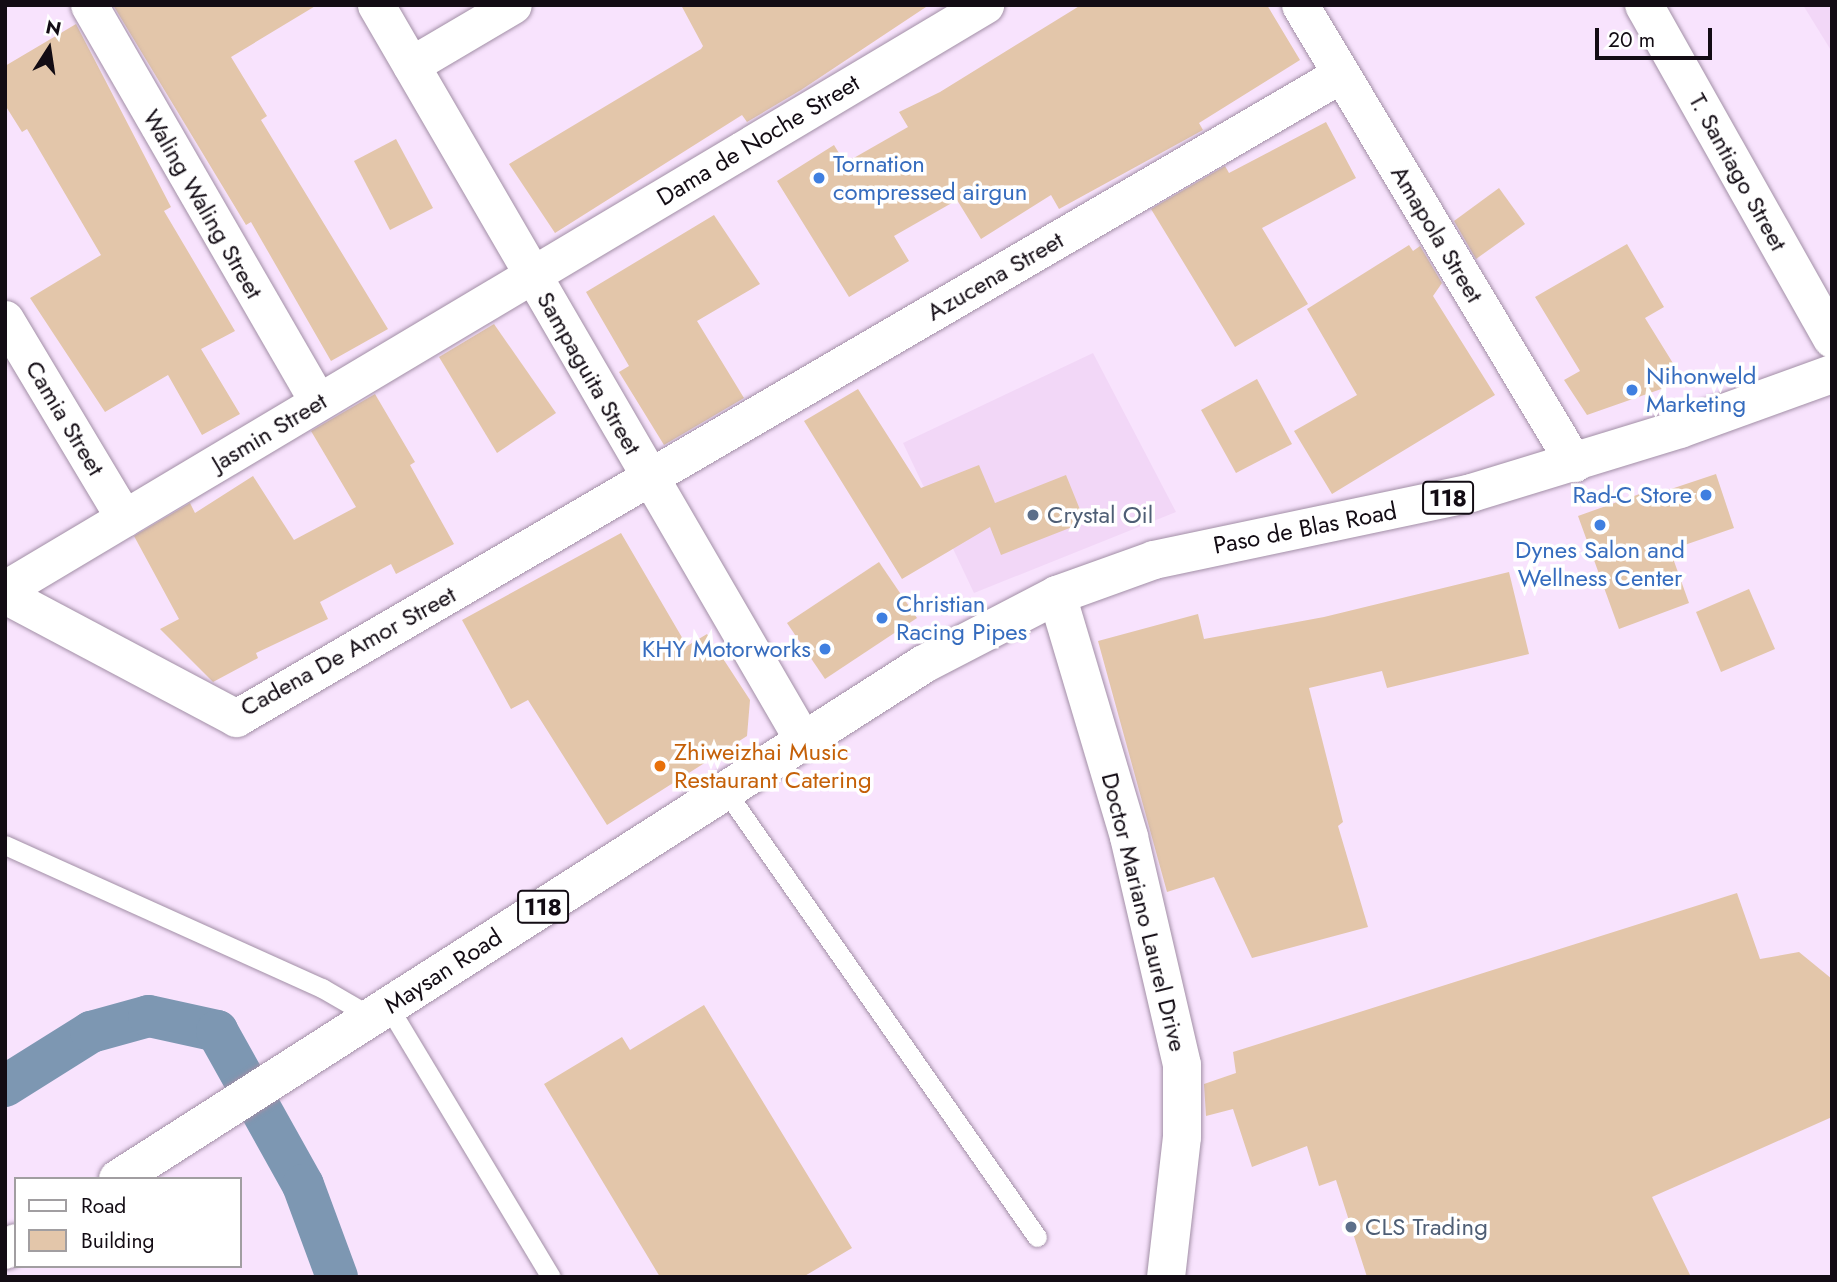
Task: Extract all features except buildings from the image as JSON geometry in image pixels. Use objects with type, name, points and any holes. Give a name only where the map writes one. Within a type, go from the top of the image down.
[{"type":"main road","name":"T. Santiago Street","points":[[1644,5],[1832,339]]},
{"type":"main road","name":"Paso de Blas Road","points":[[803,740],[925,664],[1058,595],[1154,560],[1471,493],[1574,464],[1832,374]]},
{"type":"main road","name":"Doctor Mariano Laurel Drive","points":[[1058,595],[1132,850],[1182,1065],[1182,1137],[1166,1277]]},
{"type":"main road","name":"Maysan Road","points":[[121,1177],[803,740]]},
{"type":"street","name":"Waling Waling Street","points":[[89,5],[318,402]]},
{"type":"street","name":"Sampaguita Street","points":[[376,5],[803,740]]},
{"type":"street","points":[[411,65],[513,5]]},
{"type":"street","name":"Dama de Noche Street","points":[[532,275],[985,5]]},
{"type":"street","name":"Amapola Street","points":[[1300,5],[1574,464]]},
{"type":"street","name":"Azucena Street","points":[[649,478],[1341,74]]},
{"type":"street","name":"Jasmin Street","points":[[5,589],[532,275]]},
{"type":"street","name":"Camia Street","points":[[5,319],[124,518]]},
{"type":"street","name":"Cadena De Amor Street","points":[[5,595],[236,718],[649,478]]},
{"type":"lane","points":[[725,790],[1037,1237]]},
{"type":"lane","points":[[5,845],[380,1012],[551,1277]]},
{"type":"shaded area","points":[[1803,5],[1832,5],[1832,52]]},
{"type":"shaded area","points":[[1093,353],[1176,512],[974,593],[903,443]]},
{"type":"waterway","points":[[5,1086],[91,1032],[149,1016],[217,1031],[303,1185],[337,1277]]},
{"type":"place","name":"Tornation compressed airgun","points":[[819,178]]},
{"type":"place","name":"Nihonweld Marketing","points":[[1632,390]]},
{"type":"place","name":"Rad-C Store","points":[[1706,495]]},
{"type":"place","name":"Crystal Oil","points":[[1033,515]]},
{"type":"place","name":"Dynes Salon and Wellness Center","points":[[1600,525]]},
{"type":"place","name":"Christian Racing Pipes","points":[[882,618]]},
{"type":"place","name":"KHY Motorworks","points":[[825,649]]},
{"type":"place","name":"Zhiweizhai Music Restaurant Catering","points":[[660,766]]},
{"type":"place","name":"CLS Trading","points":[[1351,1227]]}]
